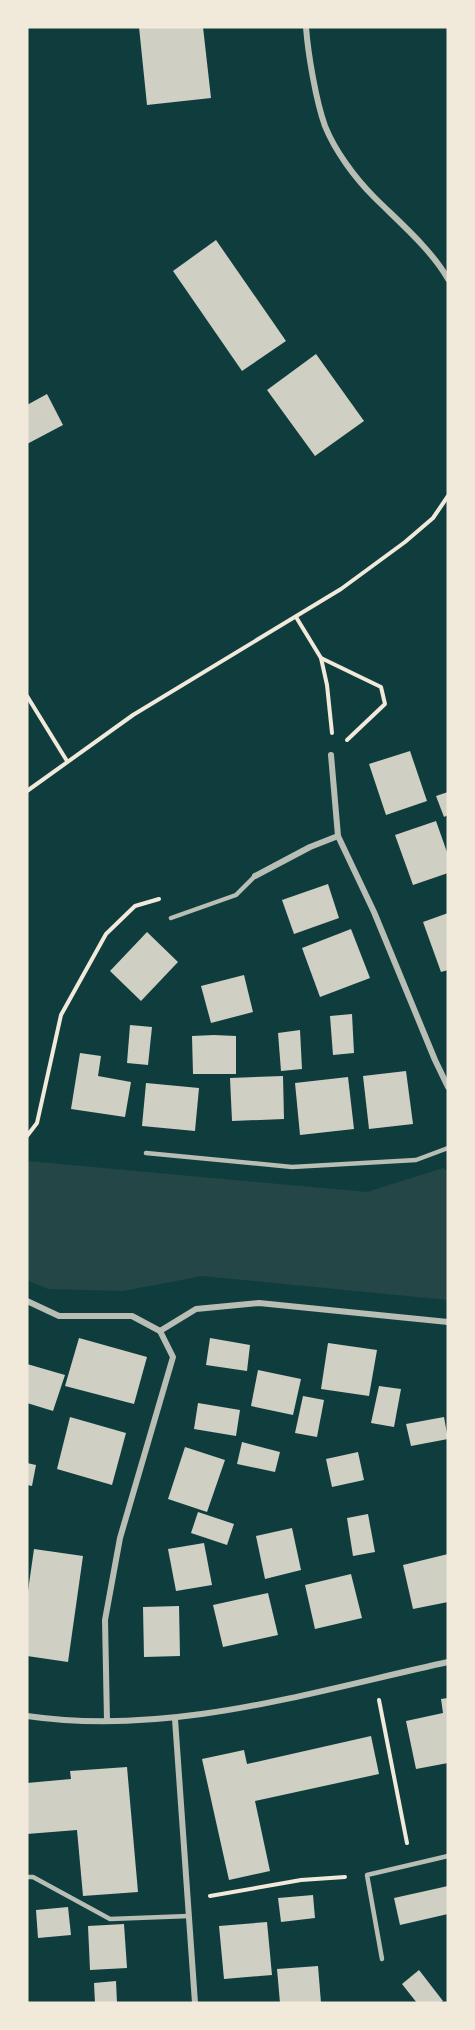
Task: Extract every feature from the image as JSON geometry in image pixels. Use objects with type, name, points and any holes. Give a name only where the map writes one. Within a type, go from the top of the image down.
[{"type":"street","points":[[306,27],[322,116],[344,160],[372,196],[403,224],[444,271],[448,279]]},
{"type":"street","points":[[332,755],[338,836],[375,912],[448,1087]]},
{"type":"street","points":[[255,876],[338,836]]},
{"type":"street","points":[[27,1301],[59,1316],[132,1316],[160,1330],[173,1357],[120,1538],[105,1620],[107,1722]]},
{"type":"street","points":[[160,1330],[196,1309],[259,1303],[448,1322]]},
{"type":"street","points":[[27,1716],[57,1721],[107,1722],[175,1719],[252,1707],[448,1662]]},
{"type":"street","points":[[175,1719],[195,2003]]},
{"type":"lane","points":[[171,918],[236,895],[255,876]]},
{"type":"lane","points":[[146,1153],[292,1167],[416,1160],[448,1148]]},
{"type":"lane","points":[[382,1959],[367,1875],[448,1856]]},
{"type":"lane","points":[[27,1877],[33,1877],[110,1920],[189,1917]]},
{"type":"path","points":[[27,791],[133,715],[341,589],[405,542],[432,518],[448,496]]},
{"type":"path","points":[[296,616],[321,658],[333,726]]},
{"type":"path","points":[[321,658],[381,687],[385,704],[332,755]]},
{"type":"path","points":[[27,696],[67,761]]},
{"type":"path","points":[[27,1136],[37,1123],[61,1015],[106,934],[135,906],[166,897]]},
{"type":"path","points":[[375,1678],[399,1794],[410,1865]]},
{"type":"path","points":[[188,1899],[301,1880],[367,1875]]},
{"type":"shaded area","points":[[27,1161],[367,1192],[443,1168],[448,1172],[448,1300],[202,1276],[123,1291],[48,1289],[27,1280]]},
{"type":"building","points":[[139,27],[203,27],[211,98],[147,105]]},
{"type":"building","points":[[216,240],[286,341],[242,371],[173,271]]},
{"type":"building","points":[[316,354],[364,421],[315,456],[267,390]]},
{"type":"building","points":[[47,394],[63,425],[27,444],[27,405]]},
{"type":"building","points":[[410,751],[427,801],[386,815],[369,764]]},
{"type":"building","points":[[448,792],[448,815],[444,817],[436,796]]},
{"type":"building","points":[[436,821],[448,855],[448,873],[413,885],[395,835]]},
{"type":"building","points":[[328,884],[339,918],[294,934],[282,900]]},
{"type":"building","points":[[448,913],[448,970],[441,972],[423,922]]},
{"type":"building","points":[[351,929],[370,978],[320,997],[302,948]]},
{"type":"building","points":[[147,932],[178,962],[141,1001],[110,971]]},
{"type":"building","points":[[244,975],[253,1012],[211,1023],[201,986]]},
{"type":"building","points":[[352,1014],[354,1053],[333,1055],[330,1016]]},
{"type":"building","points":[[130,1025],[152,1027],[148,1065],[127,1063]]},
{"type":"building","points":[[300,1030],[302,1069],[281,1071],[278,1033]]},
{"type":"building","points":[[192,1036],[236,1036],[236,1074],[193,1074]]},
{"type":"building","points":[[80,1053],[101,1056],[98,1076],[131,1082],[125,1117],[71,1109]]},
{"type":"building","points":[[406,1071],[413,1124],[369,1129],[363,1076]]},
{"type":"building","points":[[283,1076],[284,1119],[232,1121],[230,1078]]},
{"type":"building","points":[[348,1077],[354,1129],[300,1135],[295,1083]]},
{"type":"building","points":[[146,1083],[199,1088],[195,1131],[142,1126]]},
{"type":"building","points":[[79,1338],[147,1357],[134,1404],[65,1386]]},
{"type":"building","points":[[210,1338],[250,1345],[247,1371],[206,1365]]},
{"type":"building","points":[[328,1343],[377,1350],[369,1396],[321,1389]]},
{"type":"building","points":[[27,1364],[65,1375],[53,1411],[27,1403]]},
{"type":"building","points":[[258,1370],[301,1379],[293,1415],[251,1406]]},
{"type":"building","points":[[379,1386],[401,1389],[394,1427],[371,1423]]},
{"type":"building","points":[[303,1396],[324,1400],[317,1437],[295,1433]]},
{"type":"building","points":[[198,1403],[240,1410],[236,1436],[194,1429]]},
{"type":"building","points":[[70,1417],[126,1433],[112,1485],[57,1469]]},
{"type":"building","points":[[444,1417],[448,1439],[411,1446],[406,1424]]},
{"type":"building","points":[[242,1442],[280,1452],[275,1472],[237,1464]]},
{"type":"building","points":[[185,1447],[225,1460],[207,1512],[168,1499]]},
{"type":"building","points":[[358,1452],[364,1480],[332,1487],[326,1459]]},
{"type":"building","points":[[27,1463],[36,1465],[32,1486],[27,1485]]},
{"type":"building","points":[[198,1512],[234,1524],[227,1545],[191,1533]]},
{"type":"building","points":[[368,1514],[375,1552],[353,1556],[347,1518]]},
{"type":"building","points":[[292,1528],[301,1570],[265,1579],[256,1536]]},
{"type":"building","points":[[204,1543],[212,1585],[176,1591],[168,1549]]},
{"type":"building","points":[[34,1549],[83,1556],[68,1662],[27,1656],[27,1598]]},
{"type":"building","points":[[448,1554],[448,1602],[413,1609],[403,1565]]},
{"type":"building","points":[[351,1574],[362,1618],[315,1629],[305,1585]]},
{"type":"building","points":[[268,1593],[278,1635],[223,1647],[213,1605]]},
{"type":"building","points":[[179,1606],[180,1656],[144,1657],[143,1607]]},
{"type":"building","points":[[448,1698],[448,1763],[416,1769],[406,1721],[443,1713],[441,1699]]},
{"type":"building","points":[[371,1736],[379,1774],[255,1801],[270,1871],[229,1880],[202,1759],[244,1750],[247,1764]]},
{"type":"building","points":[[127,1767],[138,1892],[83,1896],[77,1830],[27,1834],[27,1783],[71,1779],[70,1771]]},
{"type":"building","points":[[448,1886],[448,1914],[400,1925],[394,1898]]},
{"type":"building","points":[[313,1895],[315,1918],[281,1922],[278,1898]]},
{"type":"building","points":[[68,1907],[71,1935],[38,1938],[36,1910]]},
{"type":"building","points":[[267,1922],[272,1975],[224,1979],[219,1926]]},
{"type":"building","points":[[124,1924],[127,1968],[90,1970],[88,1926]]},
{"type":"building","points":[[318,1966],[321,2003],[280,2003],[277,1969]]},
{"type":"building","points":[[419,1970],[443,2001],[417,2003],[402,1984]]},
{"type":"building","points":[[116,1981],[117,2003],[95,2003],[94,1983]]}]
